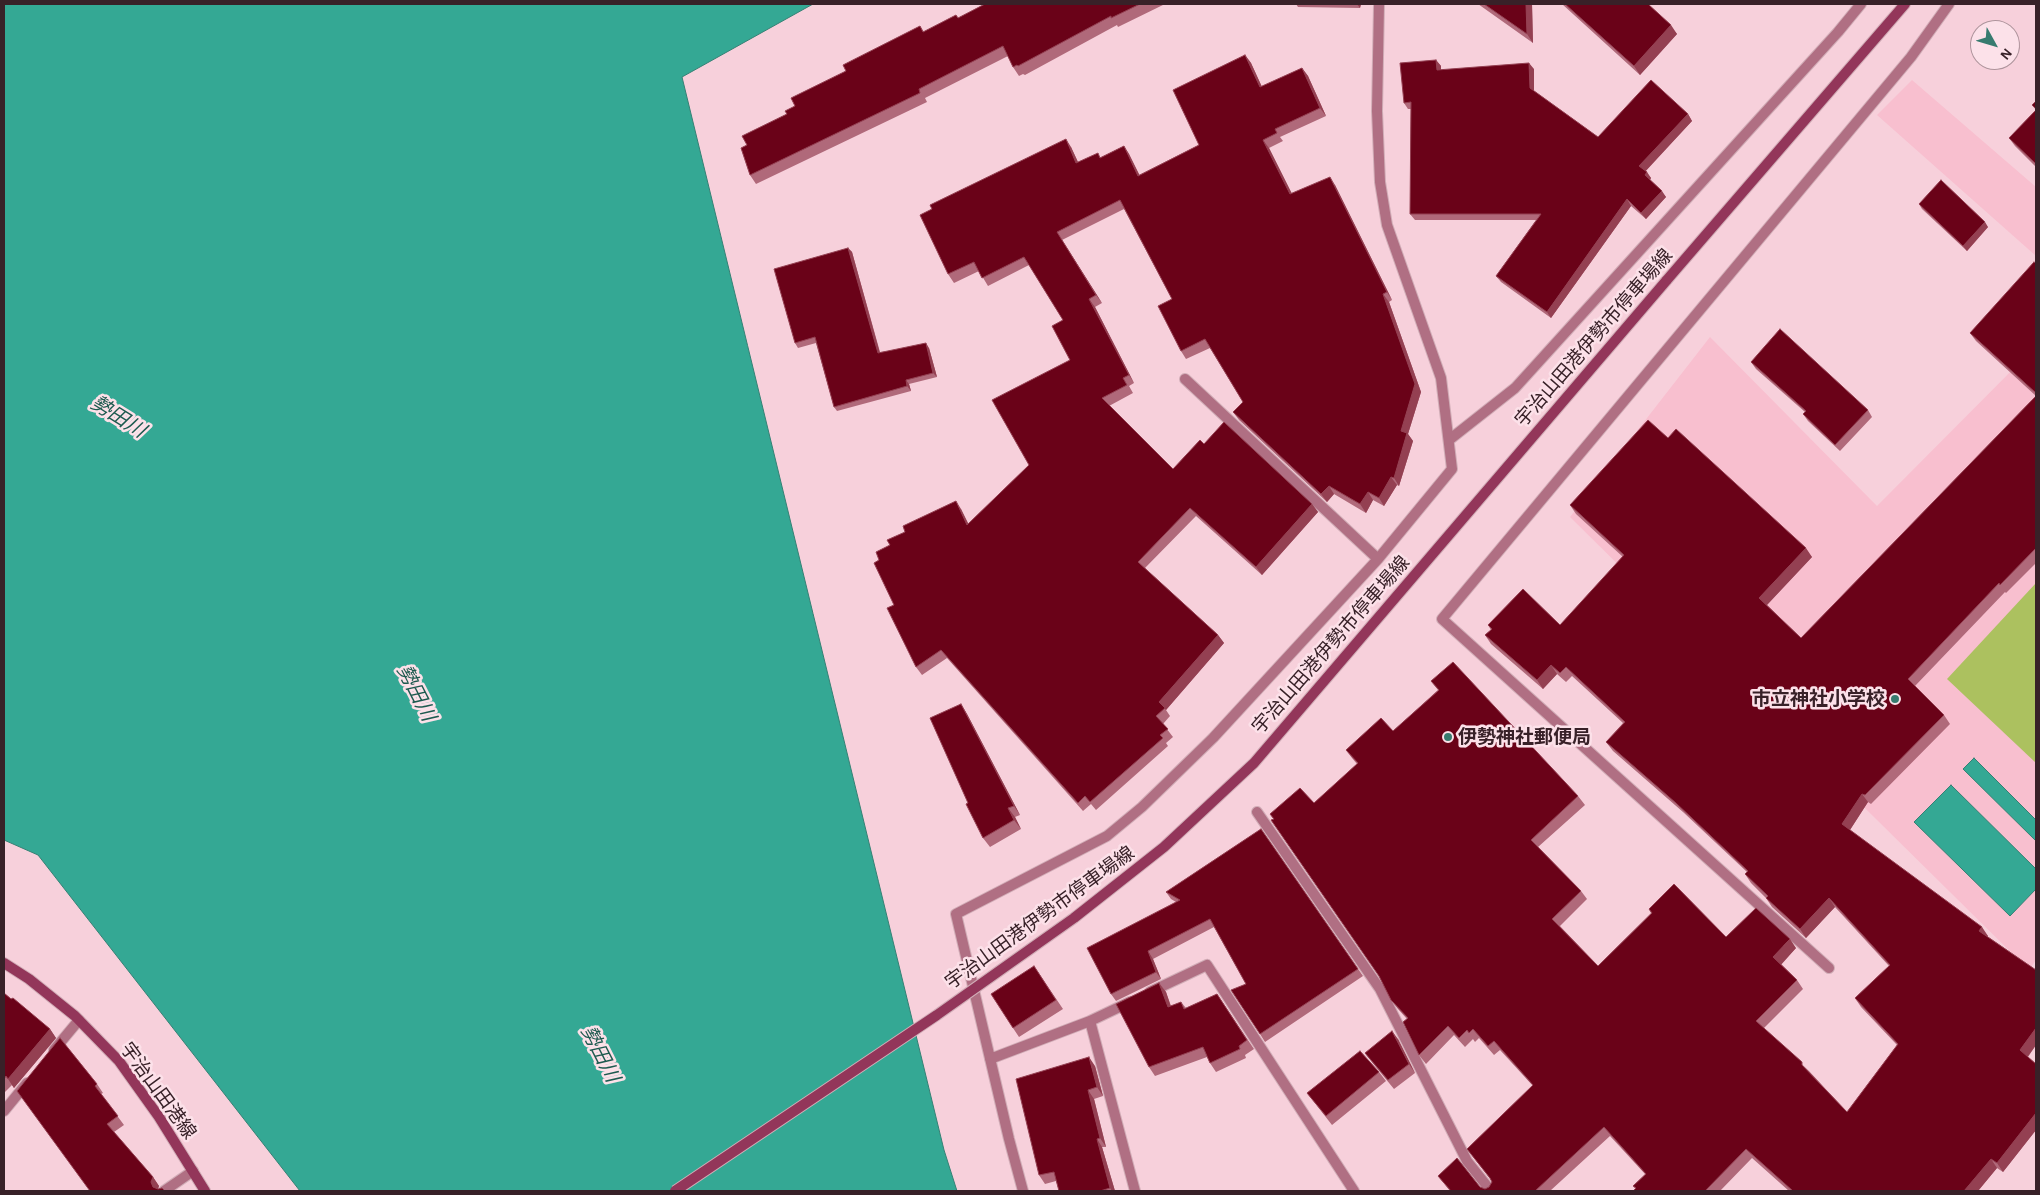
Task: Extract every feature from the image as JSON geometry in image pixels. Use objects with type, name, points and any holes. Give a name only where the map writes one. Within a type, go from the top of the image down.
[{"type":"main road","name":"宇治山田港伊勢市停車場線","points":[[675,1191],[937,1015],[1074,918],[1164,847],[1254,763],[1666,281],[1906,4]]},
{"type":"main road","name":"宇治山田港線","points":[[4,963],[29,979],[79,1020],[120,1061],[205,1191]]},
{"type":"street","points":[[1023,1191],[956,914],[1107,836],[1142,807],[1213,738],[1378,559],[1452,469],[1441,378],[1390,233],[1380,182],[1377,111],[1379,4]]},
{"type":"street","points":[[1449,440],[1515,388],[1861,4]]},
{"type":"street","points":[[1829,968],[1442,619],[1911,57],[1948,4]]},
{"type":"street","points":[[1185,379],[1378,559]]},
{"type":"street","points":[[1257,812],[1380,989],[1467,1161],[1490,1191]]},
{"type":"street","points":[[990,1060],[1090,1021],[1207,965],[1354,1191]]},
{"type":"street","points":[[47,1058],[79,1020]]},
{"type":"street","points":[[1090,1021],[1135,1191]]},
{"type":"street","points":[[4,1111],[35,1073]]},
{"type":"street","points":[[164,1191],[193,1171]]},
{"type":"shaded area","points":[[1912,80],[2036,187],[2036,256],[1877,115]]},
{"type":"shaded area","name":"市立神社小学校","points":[[1710,337],[1877,506],[2036,346],[2036,960],[2029,970],[1570,517]]},
{"type":"shaded area","points":[[2036,583],[2036,763],[1947,679]]},
{"type":"water","name":"勢田川","points":[[4,4],[813,4],[682,77],[944,1150],[957,1191],[300,1191],[38,855],[4,840]]},
{"type":"water","points":[[1974,758],[2036,820],[2036,841],[1963,769]]},
{"type":"water","points":[[1951,785],[2036,869],[2036,889],[2010,916],[1914,822]]},
{"type":"building","points":[[985,4],[1140,4],[1111,18],[1111,16],[1018,66],[1013,67],[1003,46],[919,89],[920,93],[750,175],[741,148],[747,145],[742,136],[787,114],[785,111],[795,106],[791,98],[846,71],[843,65],[920,26],[923,32],[956,15],[958,18]]},
{"type":"building","points":[[1484,4],[1526,4],[1527,34]]},
{"type":"building","points":[[1565,4],[1648,4],[1671,25],[1634,66]]},
{"type":"building","points":[[1245,55],[1260,87],[1302,68],[1320,108],[1275,129],[1277,133],[1263,140],[1290,194],[1330,177],[1387,292],[1383,294],[1415,384],[1401,431],[1407,433],[1394,478],[1391,477],[1379,498],[1368,492],[1360,504],[1329,486],[1321,494],[1233,412],[1243,402],[1205,339],[1181,351],[1158,306],[1172,299],[1120,200],[1057,232],[1096,295],[1089,299],[1129,375],[1123,378],[1127,385],[1102,398],[1173,469],[1200,440],[1204,444],[1224,422],[1312,504],[1256,567],[1190,508],[1138,562],[1218,635],[1159,702],[1165,708],[1156,716],[1168,729],[1160,735],[1163,738],[1090,802],[1085,796],[1078,803],[941,650],[916,667],[887,608],[894,605],[874,563],[879,560],[876,552],[890,545],[887,540],[905,532],[903,526],[956,501],[967,525],[1029,465],[992,400],[1070,360],[1052,326],[1063,320],[1024,257],[982,278],[974,262],[948,274],[920,215],[932,209],[930,205],[1066,139],[1076,163],[1098,153],[1100,158],[1124,146],[1138,176],[1199,145],[1173,90]]},
{"type":"building","points":[[1436,60],[1437,70],[1529,63],[1530,88],[1598,137],[1651,80],[1688,114],[1639,166],[1647,172],[1645,175],[1662,191],[1641,213],[1627,199],[1547,312],[1496,276],[1541,214],[1410,214],[1411,102],[1404,103],[1400,63]]},
{"type":"building","points":[[2036,101],[2036,109],[2032,105]]},
{"type":"building","points":[[2036,110],[2036,164],[2009,138]]},
{"type":"building","points":[[1941,180],[1985,222],[1963,246],[1919,204]]},
{"type":"building","points":[[848,248],[878,353],[926,343],[933,373],[906,380],[907,386],[834,407],[815,337],[795,343],[774,269]]},
{"type":"building","points":[[2034,262],[2036,264],[2036,393],[1970,333]]},
{"type":"building","points":[[1780,329],[1868,410],[1835,445],[1803,414],[1806,411],[1751,362]]},
{"type":"building","points":[[2036,396],[2036,548],[2000,585],[1999,583],[1908,679],[1944,715],[1865,795],[1862,794],[1842,824],[1982,927],[1979,931],[2036,970],[2036,1028],[2020,1050],[2036,1064],[2036,1113],[1997,1163],[1991,1159],[1964,1191],[1793,1191],[1746,1149],[1705,1191],[1633,1191],[1636,1188],[1633,1186],[1646,1174],[1604,1127],[1535,1191],[1451,1191],[1438,1176],[1457,1158],[1480,1187],[1485,1189],[1489,1187],[1492,1182],[1490,1178],[1467,1149],[1533,1085],[1494,1041],[1488,1046],[1473,1029],[1469,1033],[1467,1030],[1459,1038],[1448,1026],[1419,1055],[1403,1022],[1408,1018],[1391,1000],[1379,976],[1271,820],[1274,819],[1270,814],[1300,788],[1314,803],[1358,763],[1346,750],[1381,718],[1393,731],[1439,690],[1431,681],[1453,662],[1578,796],[1531,840],[1581,891],[1552,919],[1598,966],[1652,913],[1649,909],[1674,884],[1726,937],[1756,908],[1790,939],[1773,957],[1797,980],[1756,1021],[1802,1062],[1802,1065],[1847,1112],[1898,1044],[1855,998],[1890,965],[1829,898],[1800,929],[1766,898],[1768,896],[1745,874],[1748,871],[1676,803],[1606,742],[1625,722],[1566,667],[1560,673],[1551,665],[1537,680],[1485,635],[1492,629],[1488,625],[1523,589],[1560,625],[1624,555],[1570,505],[1648,420],[1668,438],[1676,429],[1806,548],[1759,598],[1801,638]]},
{"type":"building","points":[[961,704],[1014,806],[1008,808],[1014,820],[983,838],[966,804],[968,803],[930,718]]},
{"type":"building","points":[[1261,829],[1358,969],[1260,1034],[1231,990],[1246,984],[1210,919],[1148,951],[1156,972],[1111,994],[1087,948],[1180,900],[1166,892]]},
{"type":"building","points":[[1034,966],[1056,1000],[1013,1028],[991,994]]},
{"type":"building","points":[[1159,983],[1168,1007],[1181,1002],[1184,1009],[1217,994],[1247,1040],[1239,1046],[1240,1049],[1210,1063],[1203,1047],[1149,1067],[1116,1004]]},
{"type":"building","points":[[4,993],[11,999],[13,998],[50,1029],[8,1079],[6,1076],[4,1079]]},
{"type":"building","points":[[1392,1031],[1409,1064],[1388,1080],[1365,1053]]},
{"type":"building","points":[[60,1038],[97,1084],[95,1086],[118,1116],[107,1124],[153,1177],[151,1182],[153,1187],[162,1188],[165,1191],[90,1191],[17,1091]]},
{"type":"building","points":[[1360,1051],[1379,1072],[1326,1116],[1307,1093]]},
{"type":"building","points":[[1089,1057],[1097,1087],[1088,1090],[1100,1138],[1097,1139],[1110,1188],[1100,1191],[1059,1191],[1054,1172],[1039,1175],[1016,1079]]},
{"type":"place","name":"市立神社小学校","points":[[1895,699]]},
{"type":"place","name":"伊勢神社郵便局","points":[[1448,737]]}]
